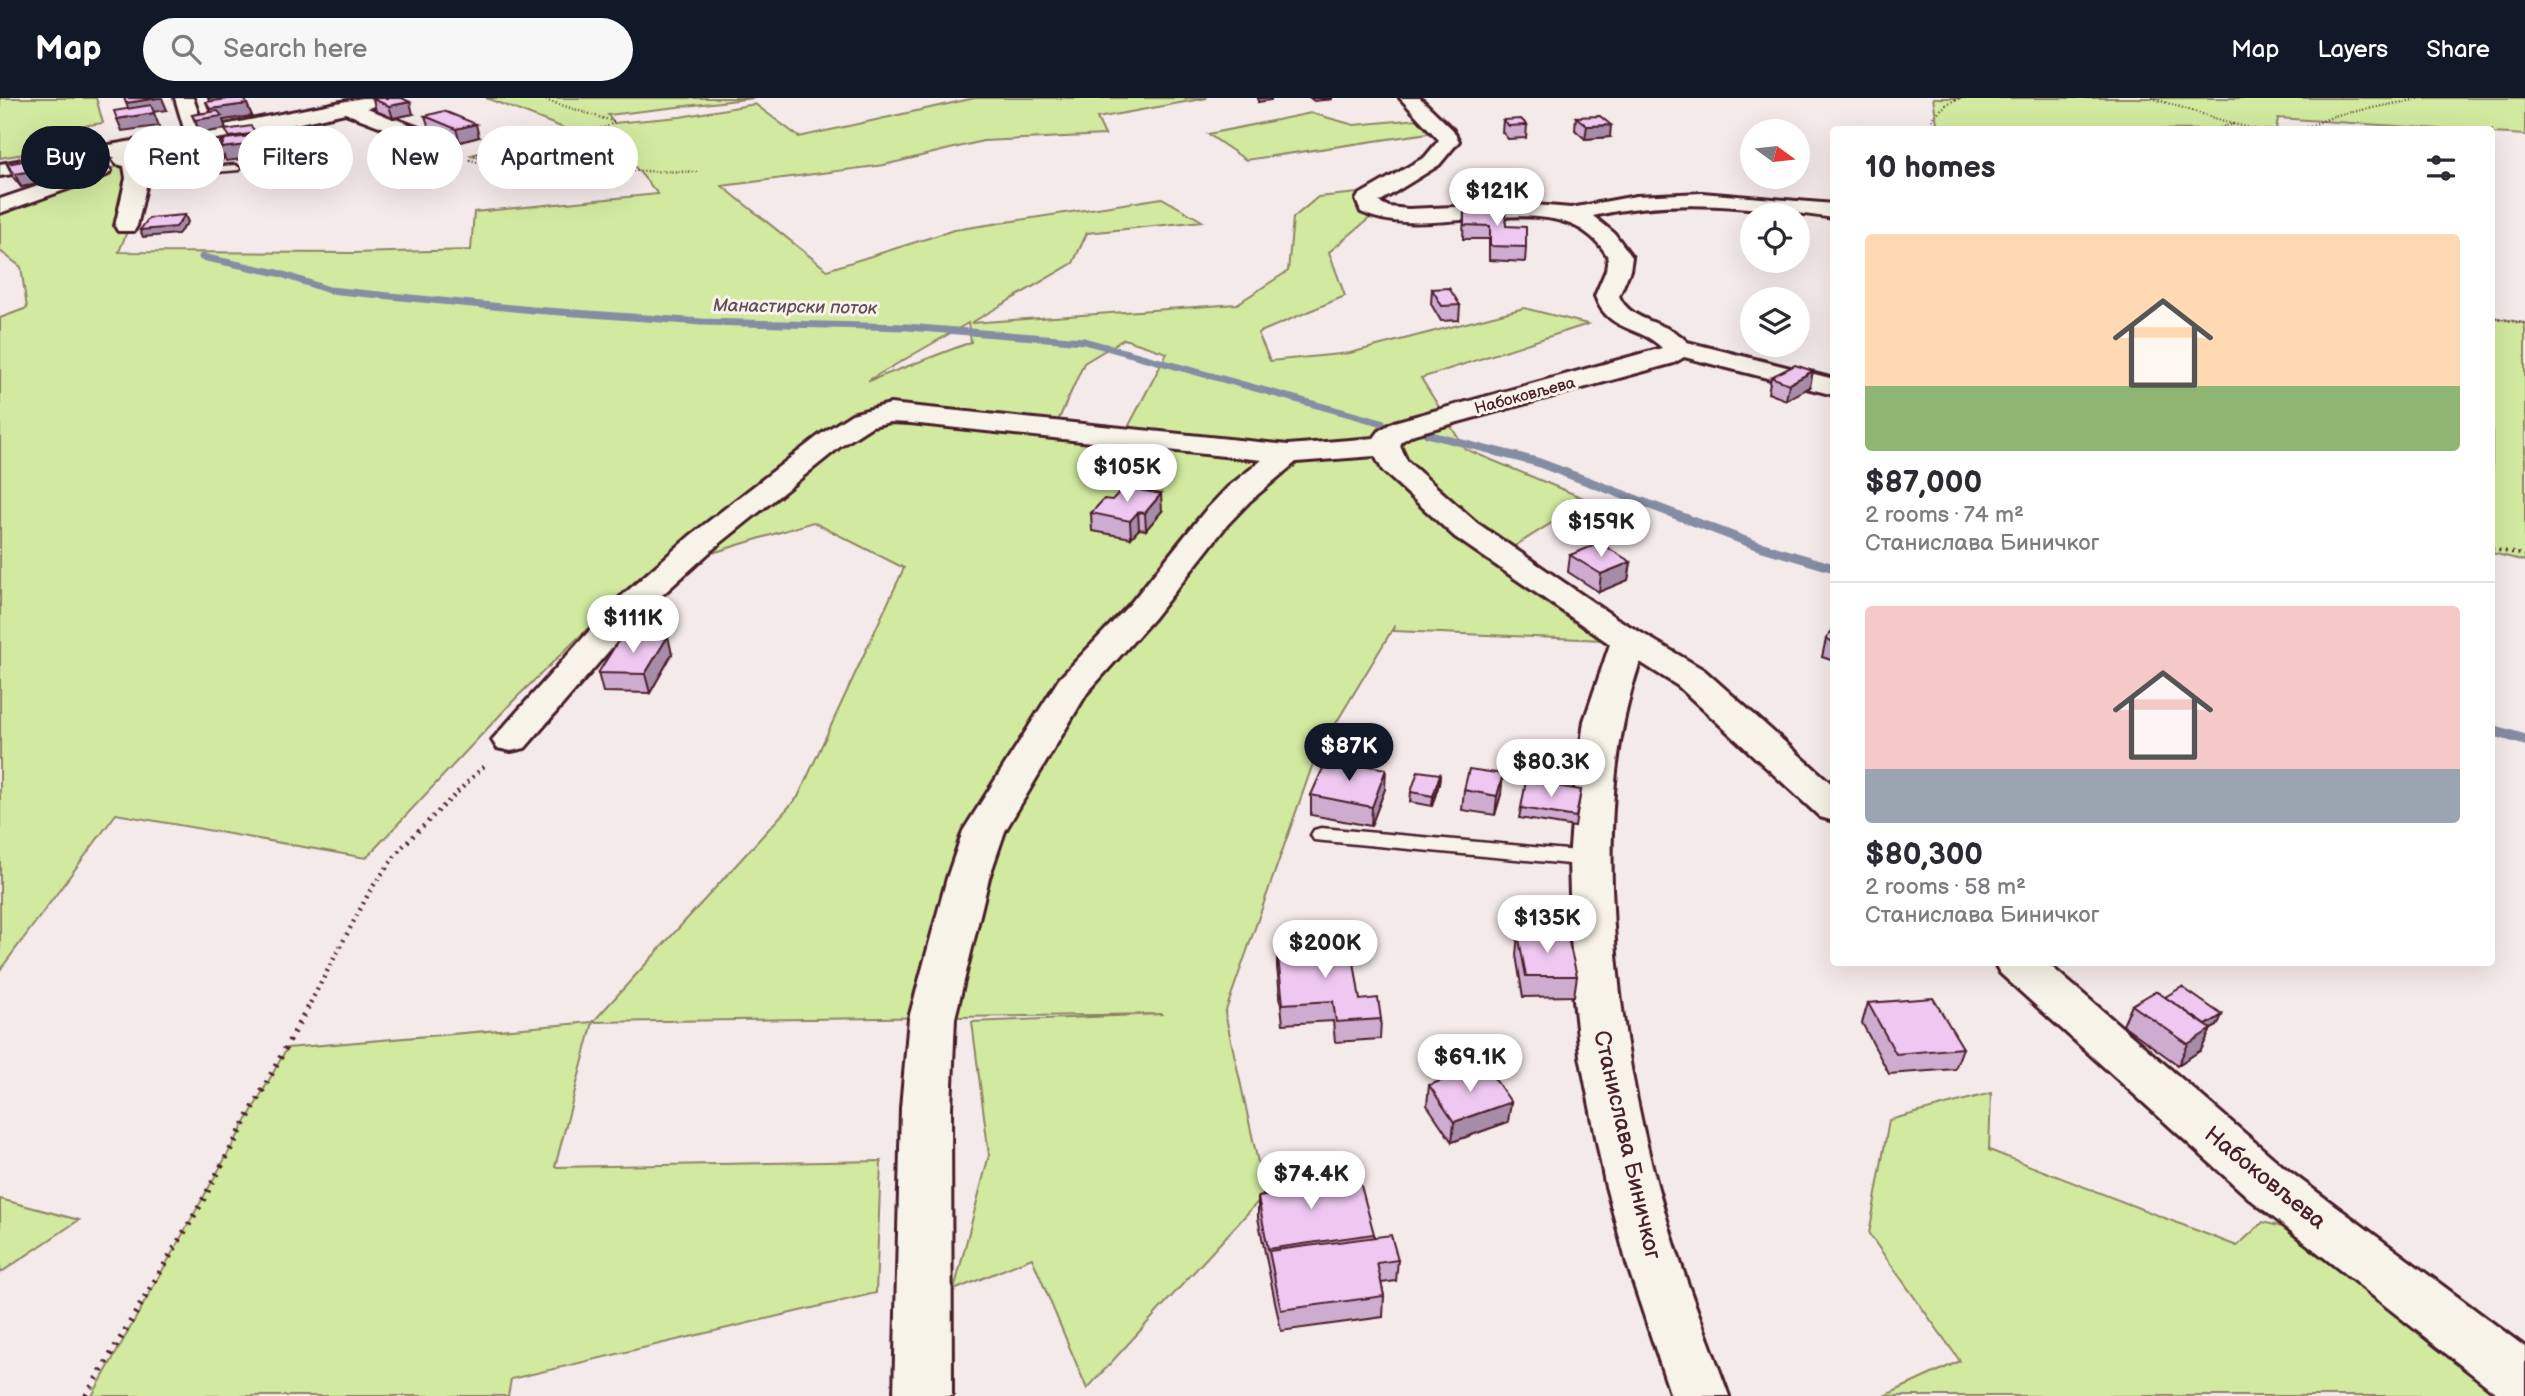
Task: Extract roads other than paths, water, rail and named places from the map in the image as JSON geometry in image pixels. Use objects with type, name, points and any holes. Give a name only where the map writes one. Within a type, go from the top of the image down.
[{"type":"street","points":[[184,98],[193,126]]},
{"type":"street","points":[[224,131],[388,98]]},
{"type":"street","points":[[1409,98],[1446,134],[1449,141],[1432,161],[1367,200],[1369,207],[1377,212],[1410,216],[1523,212],[1570,215],[1583,220],[1610,242],[1620,257],[1618,270],[1606,296],[1611,309],[1630,321],[1668,336],[1676,347],[1830,386]]},
{"type":"street","points":[[347,107],[397,126]]},
{"type":"street","points":[[0,170],[124,161]]},
{"type":"street","points":[[0,206],[124,163]]},
{"type":"street","points":[[126,226],[129,189]]},
{"type":"street","points":[[1570,215],[1604,206],[1674,199],[1751,201],[1830,211]]},
{"type":"street","name":"Набоковљева","points":[[1385,446],[1390,436],[1404,428],[1665,357],[1676,351],[1676,347]]},
{"type":"street","points":[[511,740],[592,647],[670,569],[831,440],[862,420],[890,413],[1288,454],[1385,446],[1394,465],[1466,530],[1629,641],[1691,678],[1830,804]]},
{"type":"street","points":[[923,1396],[926,1108],[932,1018],[968,878],[985,831],[1072,687],[1142,611],[1238,494],[1288,454]]},
{"type":"street","name":"Станислава Биничког","points":[[1629,641],[1601,730],[1590,859],[1594,983],[1609,1089],[1648,1244],[1700,1396]]},
{"type":"street","name":"Набоковљева","points":[[2021,966],[2268,1184],[2525,1381]]},
{"type":"lane","points":[[224,167],[234,168]]},
{"type":"lane","points":[[1321,835],[1590,859]]},
{"type":"waterway","name":"Манастирски поток","points":[[202,257],[278,273],[329,290],[533,310],[702,322],[907,327],[1084,341],[1382,423]]},
{"type":"waterway","name":"Манастирски поток","points":[[1427,434],[1501,453]]},
{"type":"waterway","name":"Манастирски поток","points":[[1494,451],[1537,462],[1756,545],[1830,567]]},
{"type":"waterway","name":"Манастирски поток","points":[[2495,731],[2525,740]]}]
